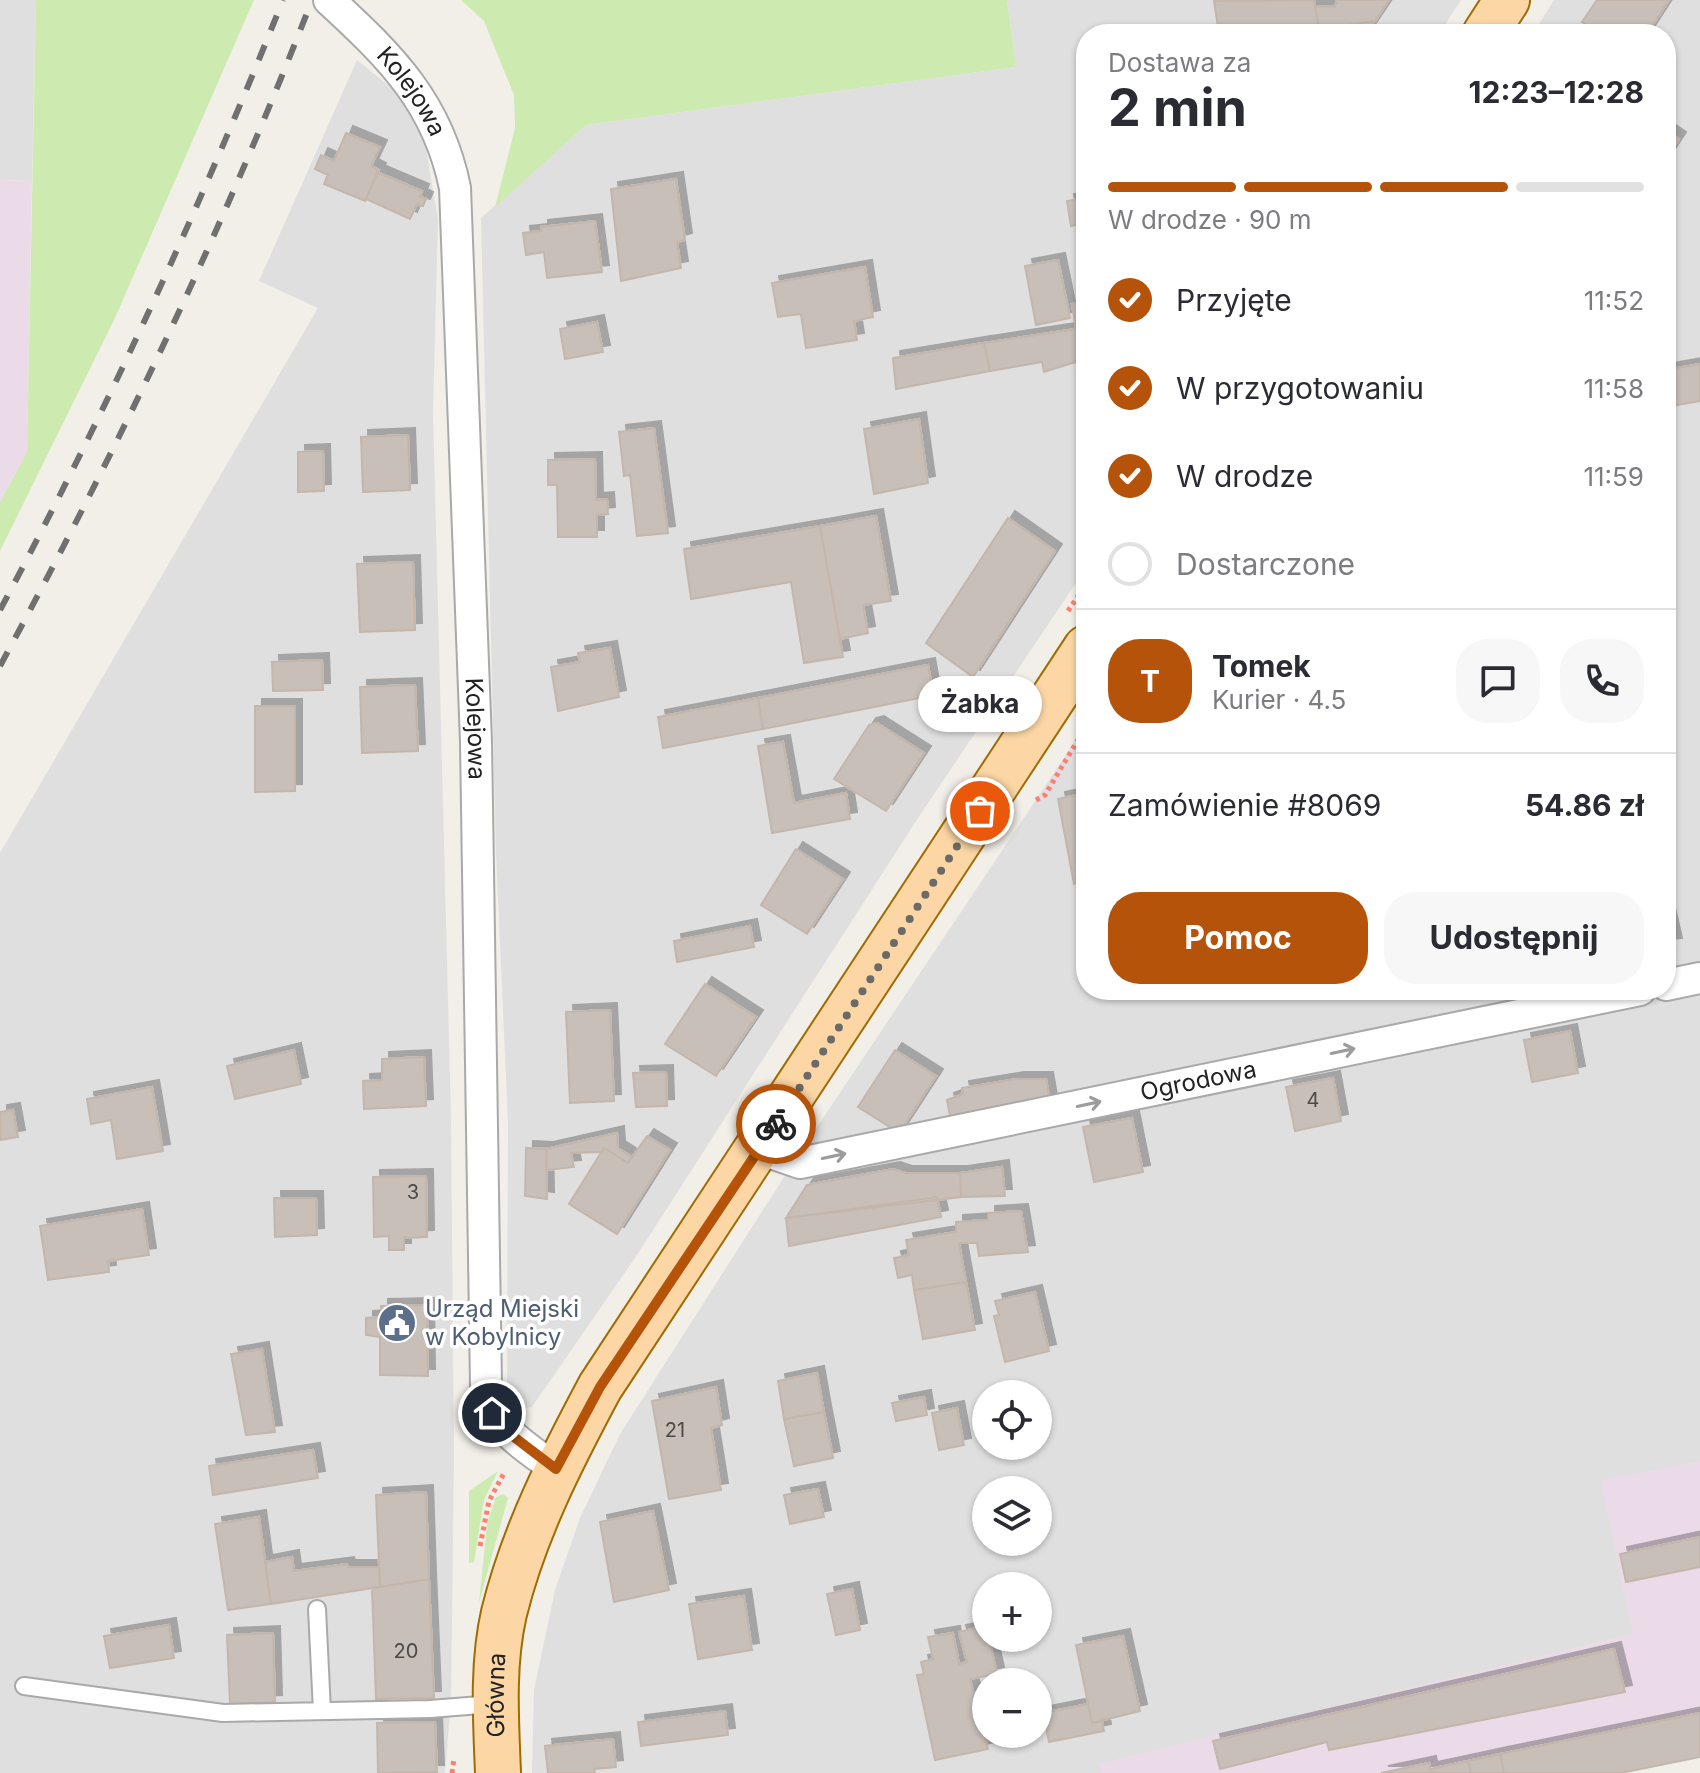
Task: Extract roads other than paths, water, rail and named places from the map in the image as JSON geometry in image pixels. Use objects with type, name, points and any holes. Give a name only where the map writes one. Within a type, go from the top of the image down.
[{"type":"main road","points":[[1491,24],[1507,0]]},
{"type":"main road","points":[[556,1469],[600,1387],[1076,663]]},
{"type":"main road","name":"Główna","points":[[498,1773],[495,1704],[504,1616],[528,1531],[556,1469]]},
{"type":"street","name":"Kolejowa","points":[[329,0],[383,54],[435,120],[447,149],[455,188],[476,742],[486,1385],[488,1402],[502,1428],[556,1469]]},
{"type":"street","points":[[1676,983],[1700,978]]},
{"type":"street","name":"Ogrodowa","points":[[759,1149],[800,1163],[1591,1000]]},
{"type":"lane","points":[[317,1609],[322,1711]]},
{"type":"lane","points":[[24,1686],[223,1713],[495,1704]]},
{"type":"railway","points":[[0,610],[150,309],[219,155],[283,0]]},
{"type":"railway","points":[[0,666],[86,503],[167,338],[243,170],[312,0]]},
{"type":"place","name":"Żabka","points":[[980,811]]},
{"type":"place","name":"Urząd Miejski w Kobylnicy","points":[[397,1323]]}]
